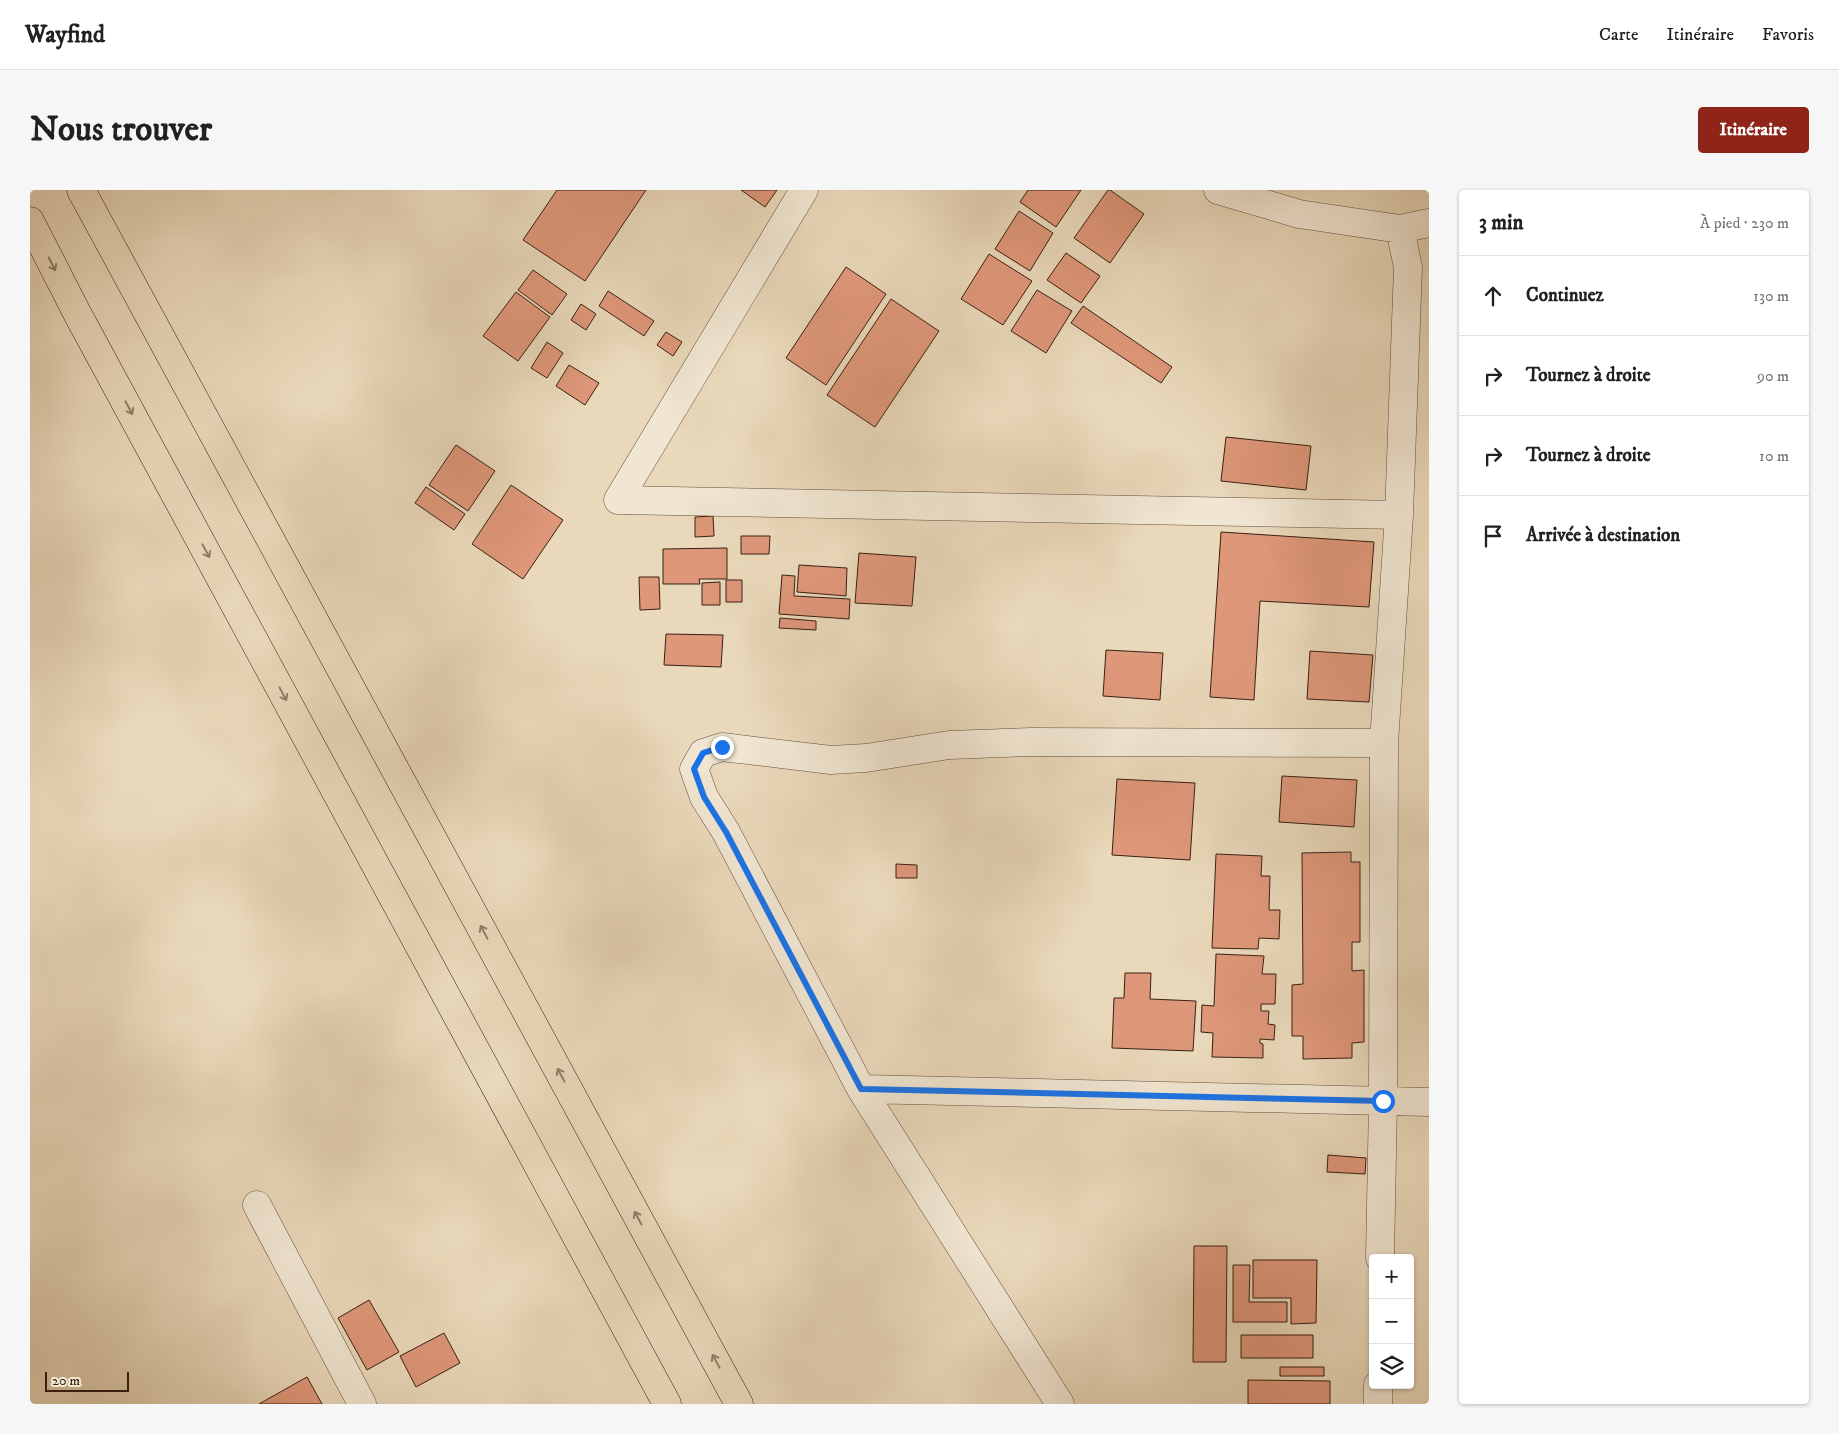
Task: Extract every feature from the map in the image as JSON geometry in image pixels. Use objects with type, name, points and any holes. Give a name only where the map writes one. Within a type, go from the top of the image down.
[{"type":"main road","points":[[81,190],[739,1404]]},
{"type":"main road","points":[[30,221],[96,348],[667,1404]]},
{"type":"street","points":[[804,190],[618,500],[1399,515]]},
{"type":"street","points":[[1218,190],[1299,214],[1400,229],[1429,223]]},
{"type":"street","points":[[1380,1254],[1383,1101],[1384,743],[1399,515],[1408,268],[1400,229]]},
{"type":"street","points":[[1060,1404],[861,1089],[726,832],[704,797],[694,769],[703,753],[722,747],[831,760],[866,758],[949,745],[1032,742],[1384,743]]},
{"type":"street","points":[[861,1089],[1429,1102]]},
{"type":"street","points":[[257,1205],[362,1404]]},
{"type":"street","points":[[1378,1389],[1378,1404]]},
{"type":"building","points":[[557,190],[646,190],[585,281],[523,240]]},
{"type":"building","points":[[741,190],[777,190],[765,207]]},
{"type":"building","points":[[1028,190],[1081,190],[1056,227],[1020,202]]},
{"type":"building","points":[[1108,190],[1144,214],[1110,263],[1074,238]]},
{"type":"building","points":[[1019,211],[1053,233],[1030,271],[995,249]]},
{"type":"building","points":[[1066,253],[1100,276],[1081,303],[1047,280]]},
{"type":"building","points":[[989,254],[1032,281],[1003,325],[961,299]]},
{"type":"building","points":[[846,267],[886,294],[826,385],[786,358]]},
{"type":"building","points":[[533,270],[567,294],[552,315],[518,290]]},
{"type":"building","points":[[1037,290],[1072,311],[1046,353],[1011,331]]},
{"type":"building","points":[[608,291],[654,321],[644,336],[599,306]]},
{"type":"building","points":[[516,292],[550,317],[518,361],[483,336]]},
{"type":"building","points":[[891,299],[939,331],[875,427],[827,395]]},
{"type":"building","points":[[581,304],[596,314],[586,330],[571,320]]},
{"type":"building","points":[[1083,306],[1172,367],[1161,383],[1071,323]]},
{"type":"building","points":[[666,332],[682,342],[673,356],[657,345]]},
{"type":"building","points":[[547,342],[563,353],[547,378],[531,368]]},
{"type":"building","points":[[569,365],[599,383],[585,405],[556,386]]},
{"type":"building","points":[[1226,437],[1311,446],[1306,490],[1221,481]]},
{"type":"building","points":[[456,445],[495,471],[468,511],[429,485]]},
{"type":"building","points":[[511,485],[563,520],[523,579],[472,544]]},
{"type":"building","points":[[426,487],[465,514],[454,530],[415,503]]},
{"type":"building","points":[[713,516],[714,536],[695,537],[695,517]]},
{"type":"building","points":[[1221,532],[1374,542],[1369,607],[1260,601],[1254,700],[1210,697]]},
{"type":"building","points":[[741,536],[770,536],[769,554],[741,554]]},
{"type":"building","points":[[727,548],[727,579],[699,579],[700,584],[663,584],[663,549]]},
{"type":"building","points":[[859,553],[916,557],[912,606],[855,603]]},
{"type":"building","points":[[799,565],[847,568],[846,596],[797,592]]},
{"type":"building","points":[[782,575],[795,576],[794,596],[850,599],[849,619],[779,614]]},
{"type":"building","points":[[639,577],[659,577],[660,609],[640,610]]},
{"type":"building","points":[[726,580],[742,580],[742,602],[726,602]]},
{"type":"building","points":[[720,582],[720,605],[702,605],[702,583]]},
{"type":"building","points":[[780,618],[816,621],[816,630],[779,628]]},
{"type":"building","points":[[666,634],[723,635],[721,667],[664,665]]},
{"type":"building","points":[[1106,650],[1163,653],[1160,700],[1103,696]]},
{"type":"building","points":[[1310,651],[1373,655],[1369,702],[1307,699]]},
{"type":"building","points":[[1282,776],[1357,780],[1354,827],[1279,822]]},
{"type":"building","points":[[1117,779],[1195,783],[1190,860],[1112,855]]},
{"type":"building","points":[[1351,852],[1351,862],[1360,862],[1360,942],[1352,942],[1352,971],[1364,970],[1364,1042],[1352,1043],[1352,1058],[1303,1059],[1303,1036],[1292,1036],[1292,985],[1303,984],[1302,853]]},
{"type":"building","points":[[1216,854],[1262,856],[1261,876],[1270,876],[1269,910],[1280,910],[1279,939],[1259,938],[1258,949],[1212,948]]},
{"type":"building","points":[[896,864],[917,865],[917,878],[896,878]]},
{"type":"building","points":[[1216,954],[1264,956],[1262,974],[1276,974],[1275,1004],[1261,1004],[1261,1011],[1269,1011],[1268,1024],[1275,1025],[1274,1040],[1260,1039],[1260,1043],[1263,1044],[1263,1058],[1212,1057],[1213,1033],[1201,1032],[1202,1005],[1214,1006]]},
{"type":"building","points":[[1125,973],[1151,973],[1150,999],[1196,1001],[1193,1051],[1112,1048],[1114,998],[1124,998]]},
{"type":"building","points":[[1328,1155],[1366,1158],[1365,1174],[1327,1172]]},
{"type":"building","points":[[1194,1246],[1227,1246],[1226,1362],[1193,1362]]},
{"type":"building","points":[[1253,1260],[1317,1260],[1316,1323],[1291,1324],[1291,1298],[1253,1298]]},
{"type":"building","points":[[1233,1265],[1250,1265],[1249,1302],[1287,1302],[1287,1322],[1233,1322]]},
{"type":"building","points":[[369,1300],[399,1352],[367,1370],[338,1318]]},
{"type":"building","points":[[444,1333],[460,1363],[416,1387],[400,1356]]},
{"type":"building","points":[[1241,1335],[1313,1335],[1313,1358],[1241,1358]]},
{"type":"building","points":[[1280,1367],[1324,1367],[1324,1376],[1280,1376]]},
{"type":"building","points":[[307,1377],[322,1404],[259,1404]]},
{"type":"building","points":[[1248,1380],[1330,1381],[1330,1404],[1248,1404]]},
{"type":"route","points":[[722,747],[703,753],[694,769],[704,797],[726,832],[861,1089],[1383,1101]]}]
